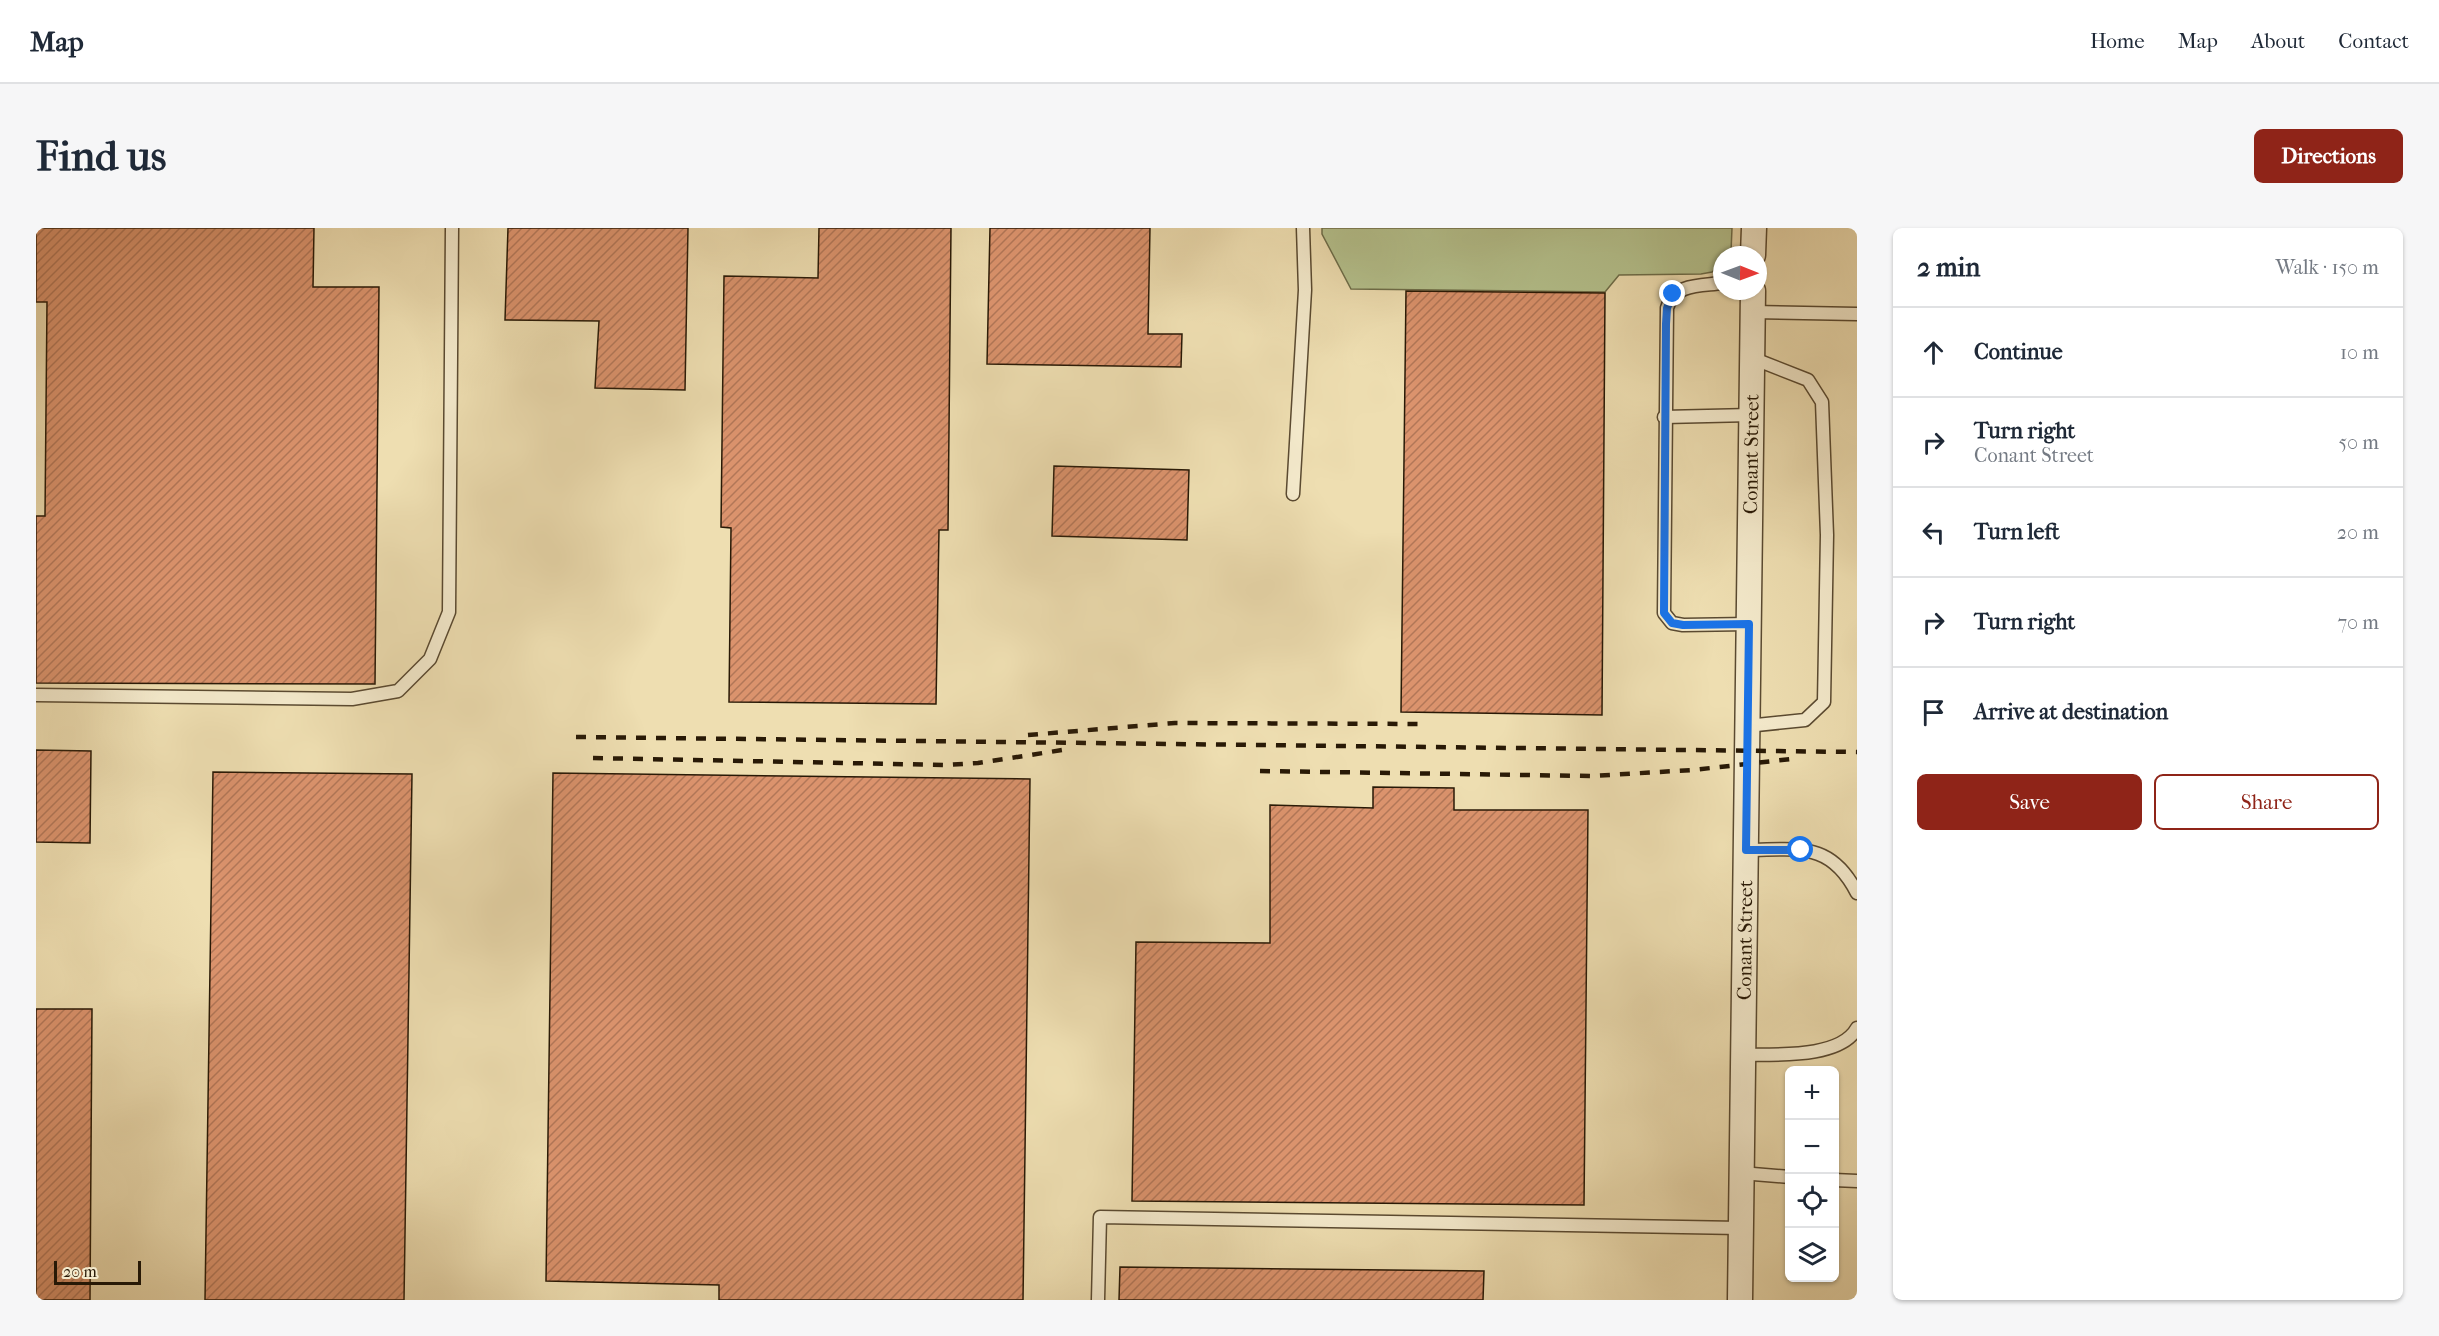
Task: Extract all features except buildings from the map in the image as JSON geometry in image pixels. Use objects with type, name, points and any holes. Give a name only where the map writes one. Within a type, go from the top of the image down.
[{"type":"street","points":[[1753,246],[1754,228]]},
{"type":"street","name":"Conant Street","points":[[1740,1300],[1753,301]]},
{"type":"lane","points":[[36,694],[352,699],[398,691],[430,659],[449,612],[452,228]]},
{"type":"lane","points":[[1293,494],[1305,290],[1303,228]]},
{"type":"lane","points":[[1713,284],[1684,288],[1673,294],[1666,324],[1664,613],[1672,623],[1683,625],[1749,624]]},
{"type":"lane","points":[[1753,301],[1857,314]]},
{"type":"lane","points":[[1747,726],[1805,720],[1824,702],[1827,535],[1822,402],[1808,380],[1752,358]]},
{"type":"lane","points":[[1664,417],[1751,416]]},
{"type":"lane","points":[[1746,850],[1801,850],[1829,857],[1840,866],[1857,893]]},
{"type":"lane","points":[[1743,1056],[1819,1050],[1845,1042],[1857,1028]]},
{"type":"lane","points":[[1741,1173],[1785,1177]]},
{"type":"lane","points":[[1839,1180],[1857,1181]]},
{"type":"lane","points":[[1098,1300],[1100,1217],[1740,1228]]},
{"type":"green space","points":[[1322,228],[1732,228],[1731,246],[1713,246],[1712,272],[1619,275],[1605,292],[1351,289],[1322,234]]},
{"type":"railway","points":[[1028,735],[1175,723],[1422,724]]},
{"type":"railway","points":[[576,737],[1857,752]]},
{"type":"railway","points":[[593,758],[947,765],[978,763],[1069,749]]},
{"type":"railway","points":[[1260,771],[1591,776],[1693,770],[1791,759]]},
{"type":"route","points":[[1673,294],[1667,308],[1666,324],[1664,613],[1672,623],[1683,625],[1749,624],[1746,850],[1801,850]]}]
